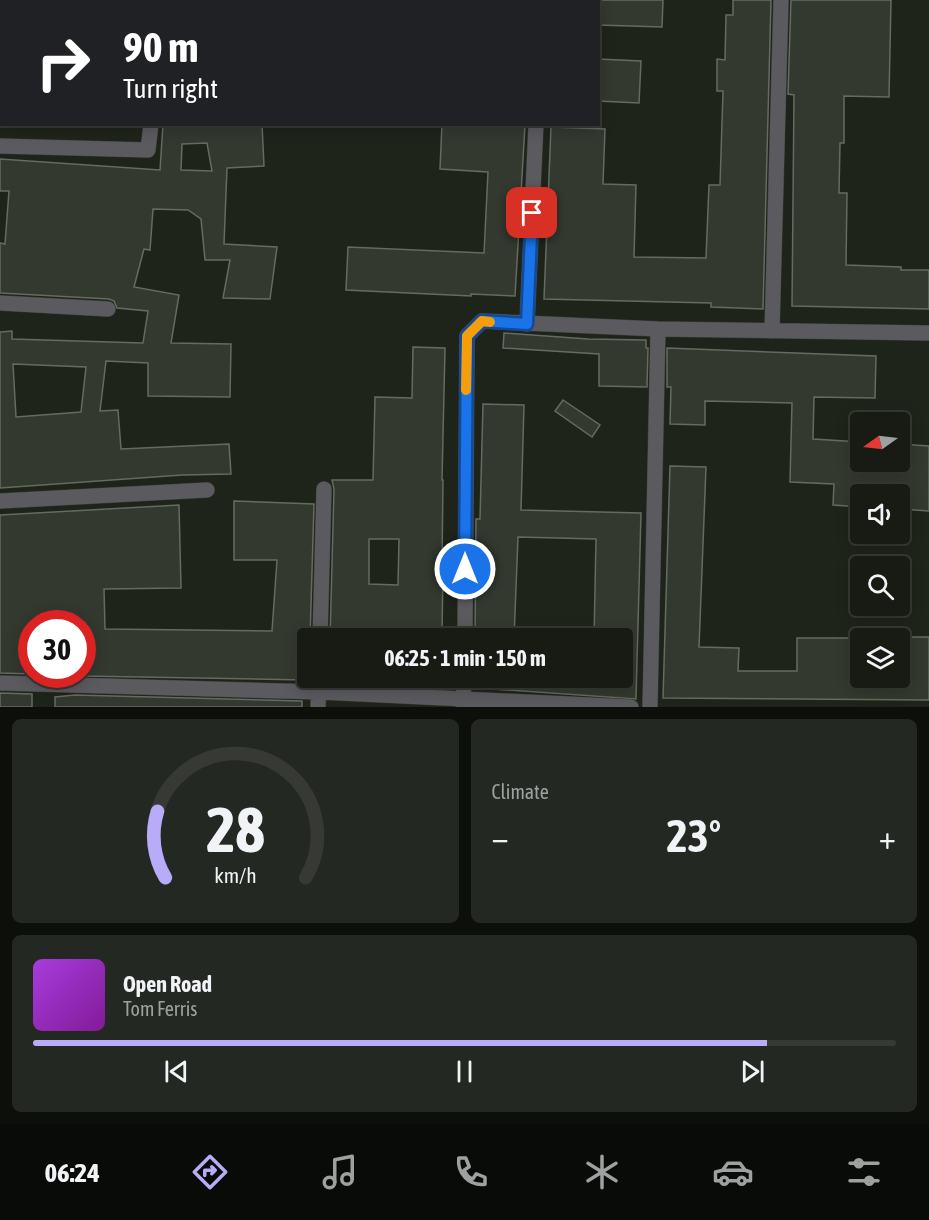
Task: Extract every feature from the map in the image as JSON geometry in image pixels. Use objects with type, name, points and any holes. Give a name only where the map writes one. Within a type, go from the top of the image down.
[{"type":"street","points":[[772,331],[781,0]]},
{"type":"street","points":[[0,146],[148,150],[151,126]]},
{"type":"street","points":[[527,324],[536,126]]},
{"type":"street","points":[[0,303],[108,309]]},
{"type":"street","points":[[465,628],[467,336],[482,321],[658,329],[929,333]]},
{"type":"street","points":[[650,707],[658,329]]},
{"type":"street","points":[[320,628],[324,489]]},
{"type":"street","points":[[0,501],[207,490]]},
{"type":"street","points":[[0,683],[319,692],[464,702],[631,707]]},
{"type":"building","points":[[600,0],[663,0],[662,27],[600,25]]},
{"type":"building","points":[[733,0],[771,0],[763,309],[711,307],[711,303],[544,299],[551,127],[605,129],[603,184],[636,185],[634,257],[706,258],[709,185],[720,185],[723,91],[717,91],[717,59],[725,60],[726,15],[733,15]]},
{"type":"building","points":[[791,0],[891,0],[889,97],[844,96],[844,143],[840,143],[839,193],[847,193],[846,265],[929,270],[929,309],[792,306],[794,95],[788,94]]},
{"type":"building","points":[[600,59],[641,61],[639,103],[600,101]]},
{"type":"building","points":[[163,126],[262,126],[264,166],[227,168],[224,244],[277,247],[270,299],[223,298],[230,260],[205,260],[201,219],[188,210],[153,209],[150,250],[144,249],[134,287],[179,295],[171,343],[231,344],[230,397],[148,396],[148,363],[106,361],[100,411],[118,410],[121,449],[229,444],[231,474],[182,475],[0,488],[0,332],[12,331],[12,339],[143,343],[148,311],[117,308],[114,301],[109,299],[0,293],[0,243],[5,244],[9,191],[0,191],[0,159],[160,170]],"holes":[[[207,143],[212,171],[181,170],[182,144]],[[13,364],[86,367],[81,412],[16,417]]]},
{"type":"building","points":[[442,126],[525,126],[515,296],[346,290],[348,247],[484,253],[488,172],[440,169]]},
{"type":"building","points":[[504,333],[588,339],[646,340],[646,348],[648,348],[647,387],[599,386],[599,354],[503,348]]},
{"type":"building","points":[[413,347],[445,348],[442,628],[330,628],[334,489],[332,480],[373,480],[375,397],[412,398]],"holes":[[[369,539],[399,539],[398,585],[369,584]]]},
{"type":"building","points":[[667,348],[876,356],[875,398],[814,397],[813,439],[850,441],[850,472],[910,472],[910,445],[929,446],[929,511],[910,510],[910,484],[850,484],[850,506],[833,505],[834,484],[790,482],[792,403],[705,401],[705,425],[670,424],[671,387],[667,387]]},
{"type":"building","points":[[563,400],[600,425],[592,437],[555,411]]},
{"type":"building","points":[[483,404],[524,405],[521,510],[641,513],[636,699],[478,688],[633,688],[633,628],[594,628],[596,539],[518,537],[514,628],[475,628],[476,519],[480,519]]},
{"type":"building","points":[[670,466],[706,467],[699,647],[739,648],[738,671],[797,671],[797,638],[850,638],[850,688],[910,688],[910,637],[929,637],[929,700],[663,698]]},
{"type":"building","points":[[234,501],[314,504],[310,628],[297,628],[297,680],[96,676],[96,610],[18,610],[18,674],[0,673],[0,515],[179,505],[181,588],[104,589],[105,629],[272,631],[277,560],[234,560]]},
{"type":"building","points":[[0,693],[32,694],[32,707],[0,707]]},
{"type":"building","points":[[75,695],[302,701],[302,707],[55,707],[55,697]]},
{"type":"slow traffic","points":[[466,390],[467,336],[482,321],[490,322]]},
{"type":"route","points":[[465,569],[467,336],[482,321],[527,324],[532,213]]}]
